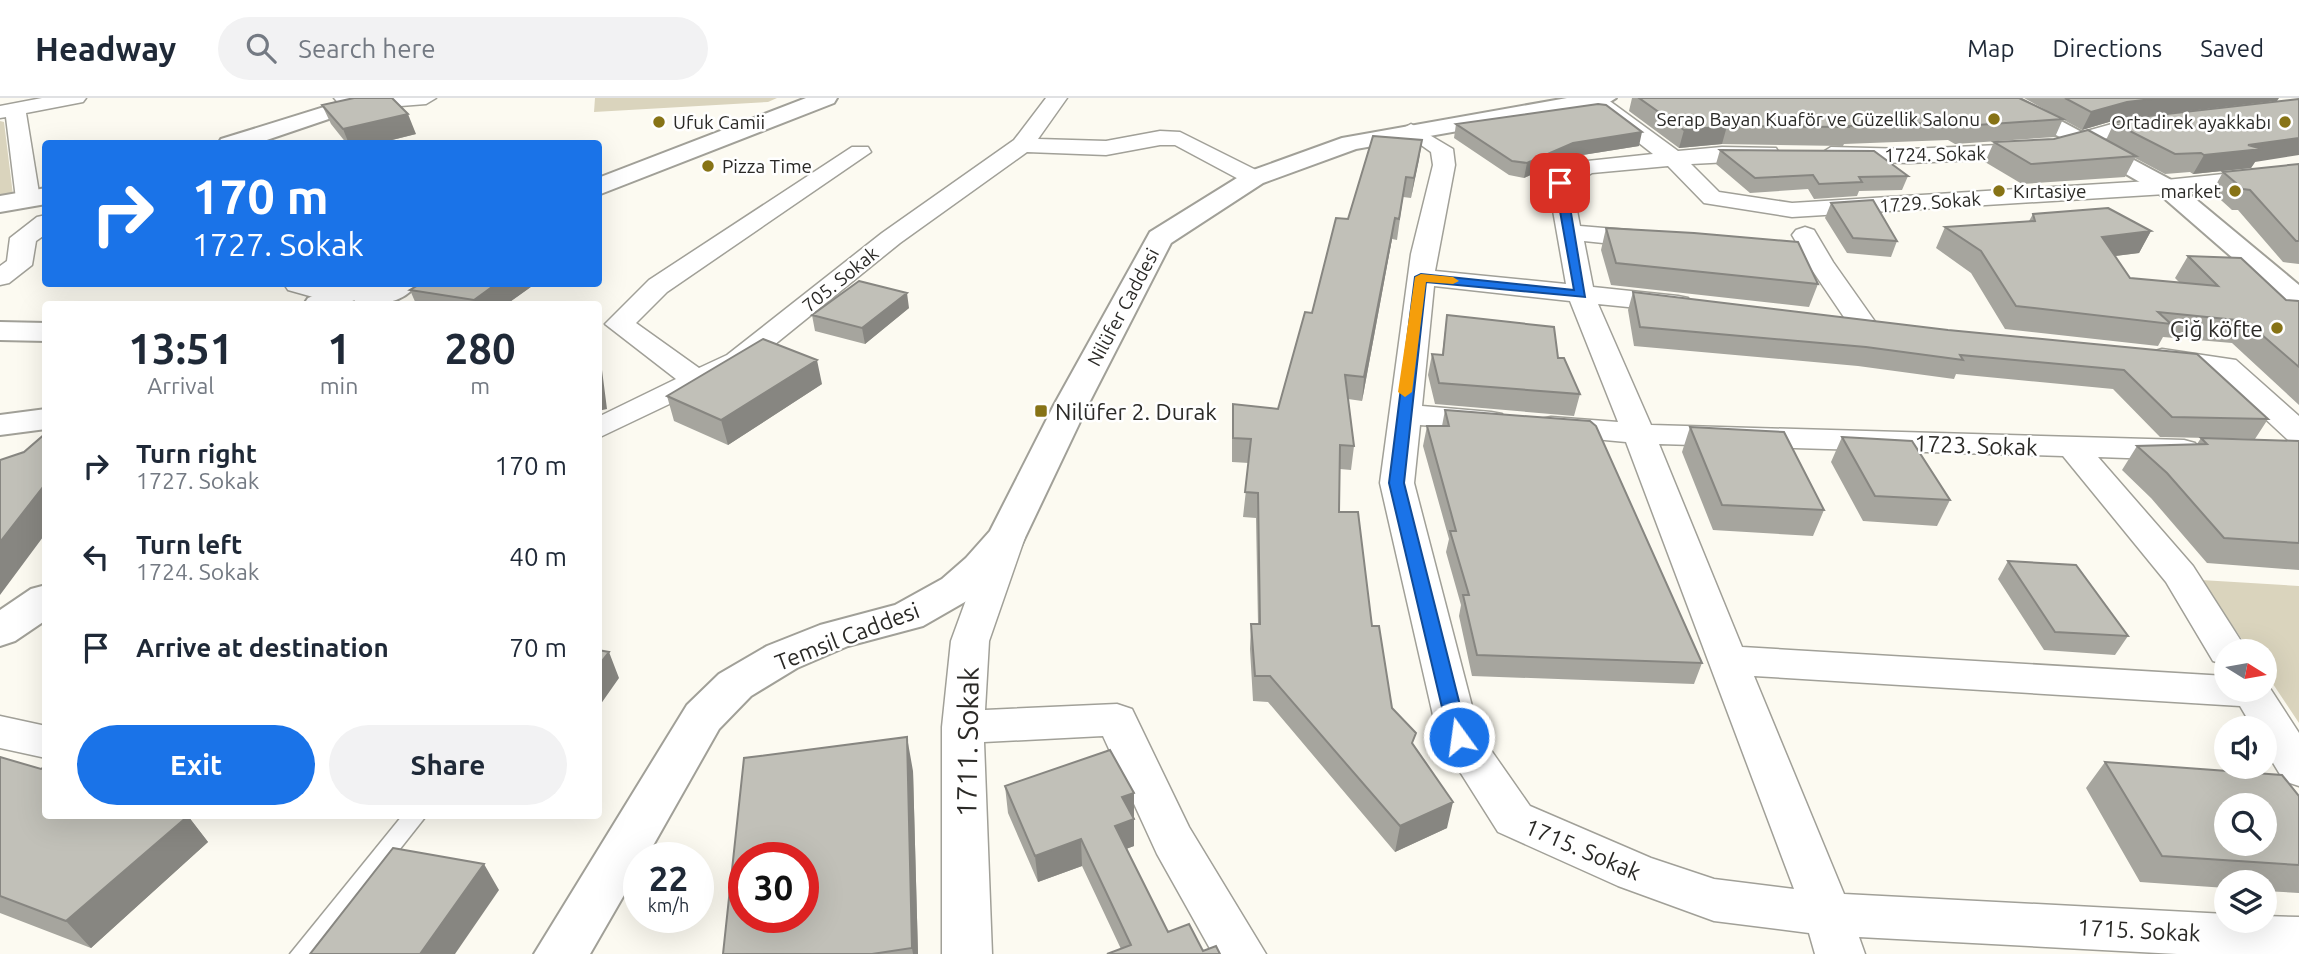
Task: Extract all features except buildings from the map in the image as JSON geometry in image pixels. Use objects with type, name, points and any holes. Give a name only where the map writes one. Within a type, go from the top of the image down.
[{"type":"street","points":[[0,204],[37,198],[7,111],[76,98]]},
{"type":"street","points":[[241,140],[347,101],[426,98]]},
{"type":"street","points":[[602,185],[826,98]]},
{"type":"street","name":"705. Sokak","points":[[602,427],[737,360],[891,238],[1022,145],[1058,98]]},
{"type":"street","points":[[2000,98],[2082,139],[2166,187],[2299,300]]},
{"type":"street","name":"Nilüfer Caddesi","points":[[1007,537],[1071,405],[1160,238],[1254,178],[1351,143],[1411,130],[1601,99]]},
{"type":"street","name":"1729. Sokak","points":[[1601,99],[1674,159],[1712,198],[1792,210],[2166,187],[2299,173]]},
{"type":"street","name":"1724. Sokak","points":[[1840,954],[1828,914],[1640,433],[1581,295],[1560,183],[1586,167],[1674,159],[1798,153],[1909,156],[2032,150],[2119,128],[2172,121]]},
{"type":"street","name":"1715. Sokak","points":[[1411,130],[1442,149],[1444,165],[1421,277],[1402,414],[1397,483],[1459,737],[1514,820],[1635,872],[1714,900],[1828,914],[2299,939]]},
{"type":"street","points":[[1022,145],[1074,150],[1106,148],[1160,138],[1180,139],[1254,178]]},
{"type":"street","points":[[697,380],[619,324],[658,286],[860,152]]},
{"type":"street","points":[[1792,210],[1815,254],[1875,325],[1824,319]]},
{"type":"street","points":[[0,277],[19,265],[24,250],[23,238],[42,225]]},
{"type":"street","points":[[1570,232],[1679,242]]},
{"type":"street","points":[[1733,247],[1815,254]]},
{"type":"street","points":[[1421,277],[1709,307]]},
{"type":"street","points":[[303,287],[329,300],[361,287]]},
{"type":"street","points":[[372,301],[397,287]]},
{"type":"street","points":[[0,331],[42,332]]},
{"type":"street","points":[[0,353],[42,353]]},
{"type":"street","points":[[2134,355],[2226,366],[2299,433]]},
{"type":"street","name":"1723. Sokak","points":[[1402,414],[1640,433],[2219,451]]},
{"type":"street","points":[[2072,447],[2180,575],[2220,639]]},
{"type":"street","name":"1711. Sokak","points":[[967,954],[963,727],[970,641],[1007,537]]},
{"type":"street","name":"Temsil Caddesi","points":[[561,954],[703,717],[735,685],[782,657],[824,640],[908,616],[956,589],[1007,537]]},
{"type":"street","points":[[0,631],[42,602]]},
{"type":"street","points":[[1728,660],[2214,689]]},
{"type":"street","points":[[2258,702],[2299,769]]},
{"type":"street","points":[[963,727],[1117,720],[1154,806],[1183,862],[1241,954]]},
{"type":"street","points":[[0,732],[42,741]]},
{"type":"lane","points":[[302,954],[413,819]]},
{"type":"shaded area","points":[[595,98],[777,98],[768,102],[594,112]]},
{"type":"shaded area","points":[[0,121],[4,122],[13,195],[0,198]]},
{"type":"shaded area","points":[[2201,580],[2299,586],[2299,723],[2277,690],[2277,639],[2242,639]]},
{"type":"slow traffic","points":[[1405,392],[1421,277],[1453,281]]},
{"type":"place","name":"Serap Bayan Kuaför ve Güzellik Salonu","points":[[1994,119]]},
{"type":"place","name":"Ufuk Camii","points":[[659,122]]},
{"type":"place","name":"Ortadirek ayakkabı","points":[[2285,122]]},
{"type":"place","name":"Pizza Time","points":[[708,166]]},
{"type":"place","name":"Kırtasiye","points":[[1999,191]]},
{"type":"place","name":"market","points":[[2235,191]]},
{"type":"place","name":"Çiğ köfte","points":[[2277,328]]},
{"type":"place","name":"Nilüfer 2. Durak","points":[[1041,411]]},
{"type":"route","points":[[1459,737],[1397,483],[1402,414],[1421,277],[1581,295],[1560,183]]}]
